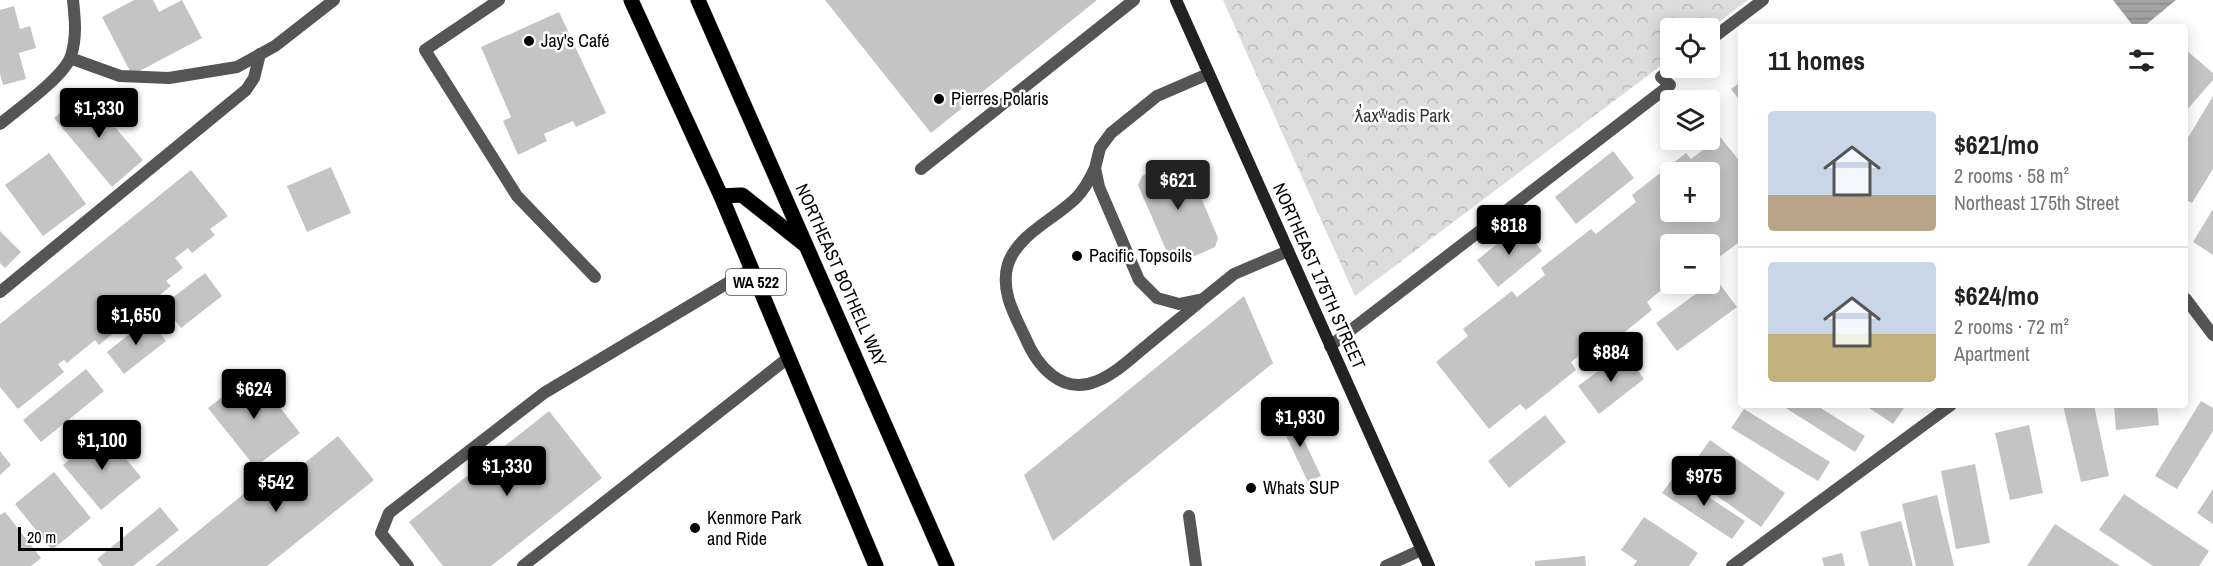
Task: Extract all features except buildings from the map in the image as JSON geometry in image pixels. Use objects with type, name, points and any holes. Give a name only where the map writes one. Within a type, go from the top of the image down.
[{"type":"main road","name":"WA 522","points":[[632,0],[721,196],[876,566]]},
{"type":"main road","name":"NORTHEAST BOTHELL WAY","points":[[698,0],[947,566]]},
{"type":"main road","points":[[721,196],[742,195],[807,246]]},
{"type":"street","points":[[0,124],[45,88],[70,58],[76,27],[73,0]]},
{"type":"street","points":[[70,58],[120,76],[169,78],[237,67],[275,46],[334,0]]},
{"type":"street","points":[[499,0],[425,51],[517,196],[595,277]]},
{"type":"street","points":[[921,169],[1134,0]]},
{"type":"street","name":"NORTHEAST 175TH STREET","points":[[1176,0],[1429,566]]},
{"type":"street","points":[[1720,32],[1763,0]]},
{"type":"street","points":[[0,292],[246,90],[254,78],[260,54]]},
{"type":"street","points":[[1208,74],[1157,96],[1111,134],[1100,148],[1088,183],[1076,198],[1015,250],[1007,269],[1005,289],[1032,353],[1042,369],[1058,379],[1077,384],[1096,382],[1113,373],[1234,274],[1288,251]]},
{"type":"street","points":[[1330,346],[1670,84],[1662,78]]},
{"type":"street","points":[[1095,168],[1099,187],[1139,280],[1156,297],[1179,304],[1203,299]]},
{"type":"street","points":[[408,566],[381,533],[389,513],[544,393],[751,269]]},
{"type":"street","points":[[2188,302],[2213,335]]},
{"type":"street","points":[[523,566],[788,358]]},
{"type":"street","points":[[1732,566],[1947,408]]},
{"type":"street","points":[[1189,516],[1196,566]]},
{"type":"street","points":[[1386,566],[1421,550]]},
{"type":"green space","name":"ƛ̕ax̌ʷadis Park","points":[[1223,0],[1748,0],[1720,21],[1720,18],[1660,18],[1660,66],[1355,296]]},
{"type":"shaded area","points":[[2113,0],[2176,0],[2147,24],[2132,24]]},
{"type":"place","name":"Jay's Café","points":[[529,41]]},
{"type":"place","name":"Pierres Polaris","points":[[939,99]]},
{"type":"place","name":"Pacific Topsoils","points":[[1077,256]]},
{"type":"place","name":"Whats SUP","points":[[1251,488]]},
{"type":"place","name":"Kenmore Park and Ride","points":[[695,528]]}]
